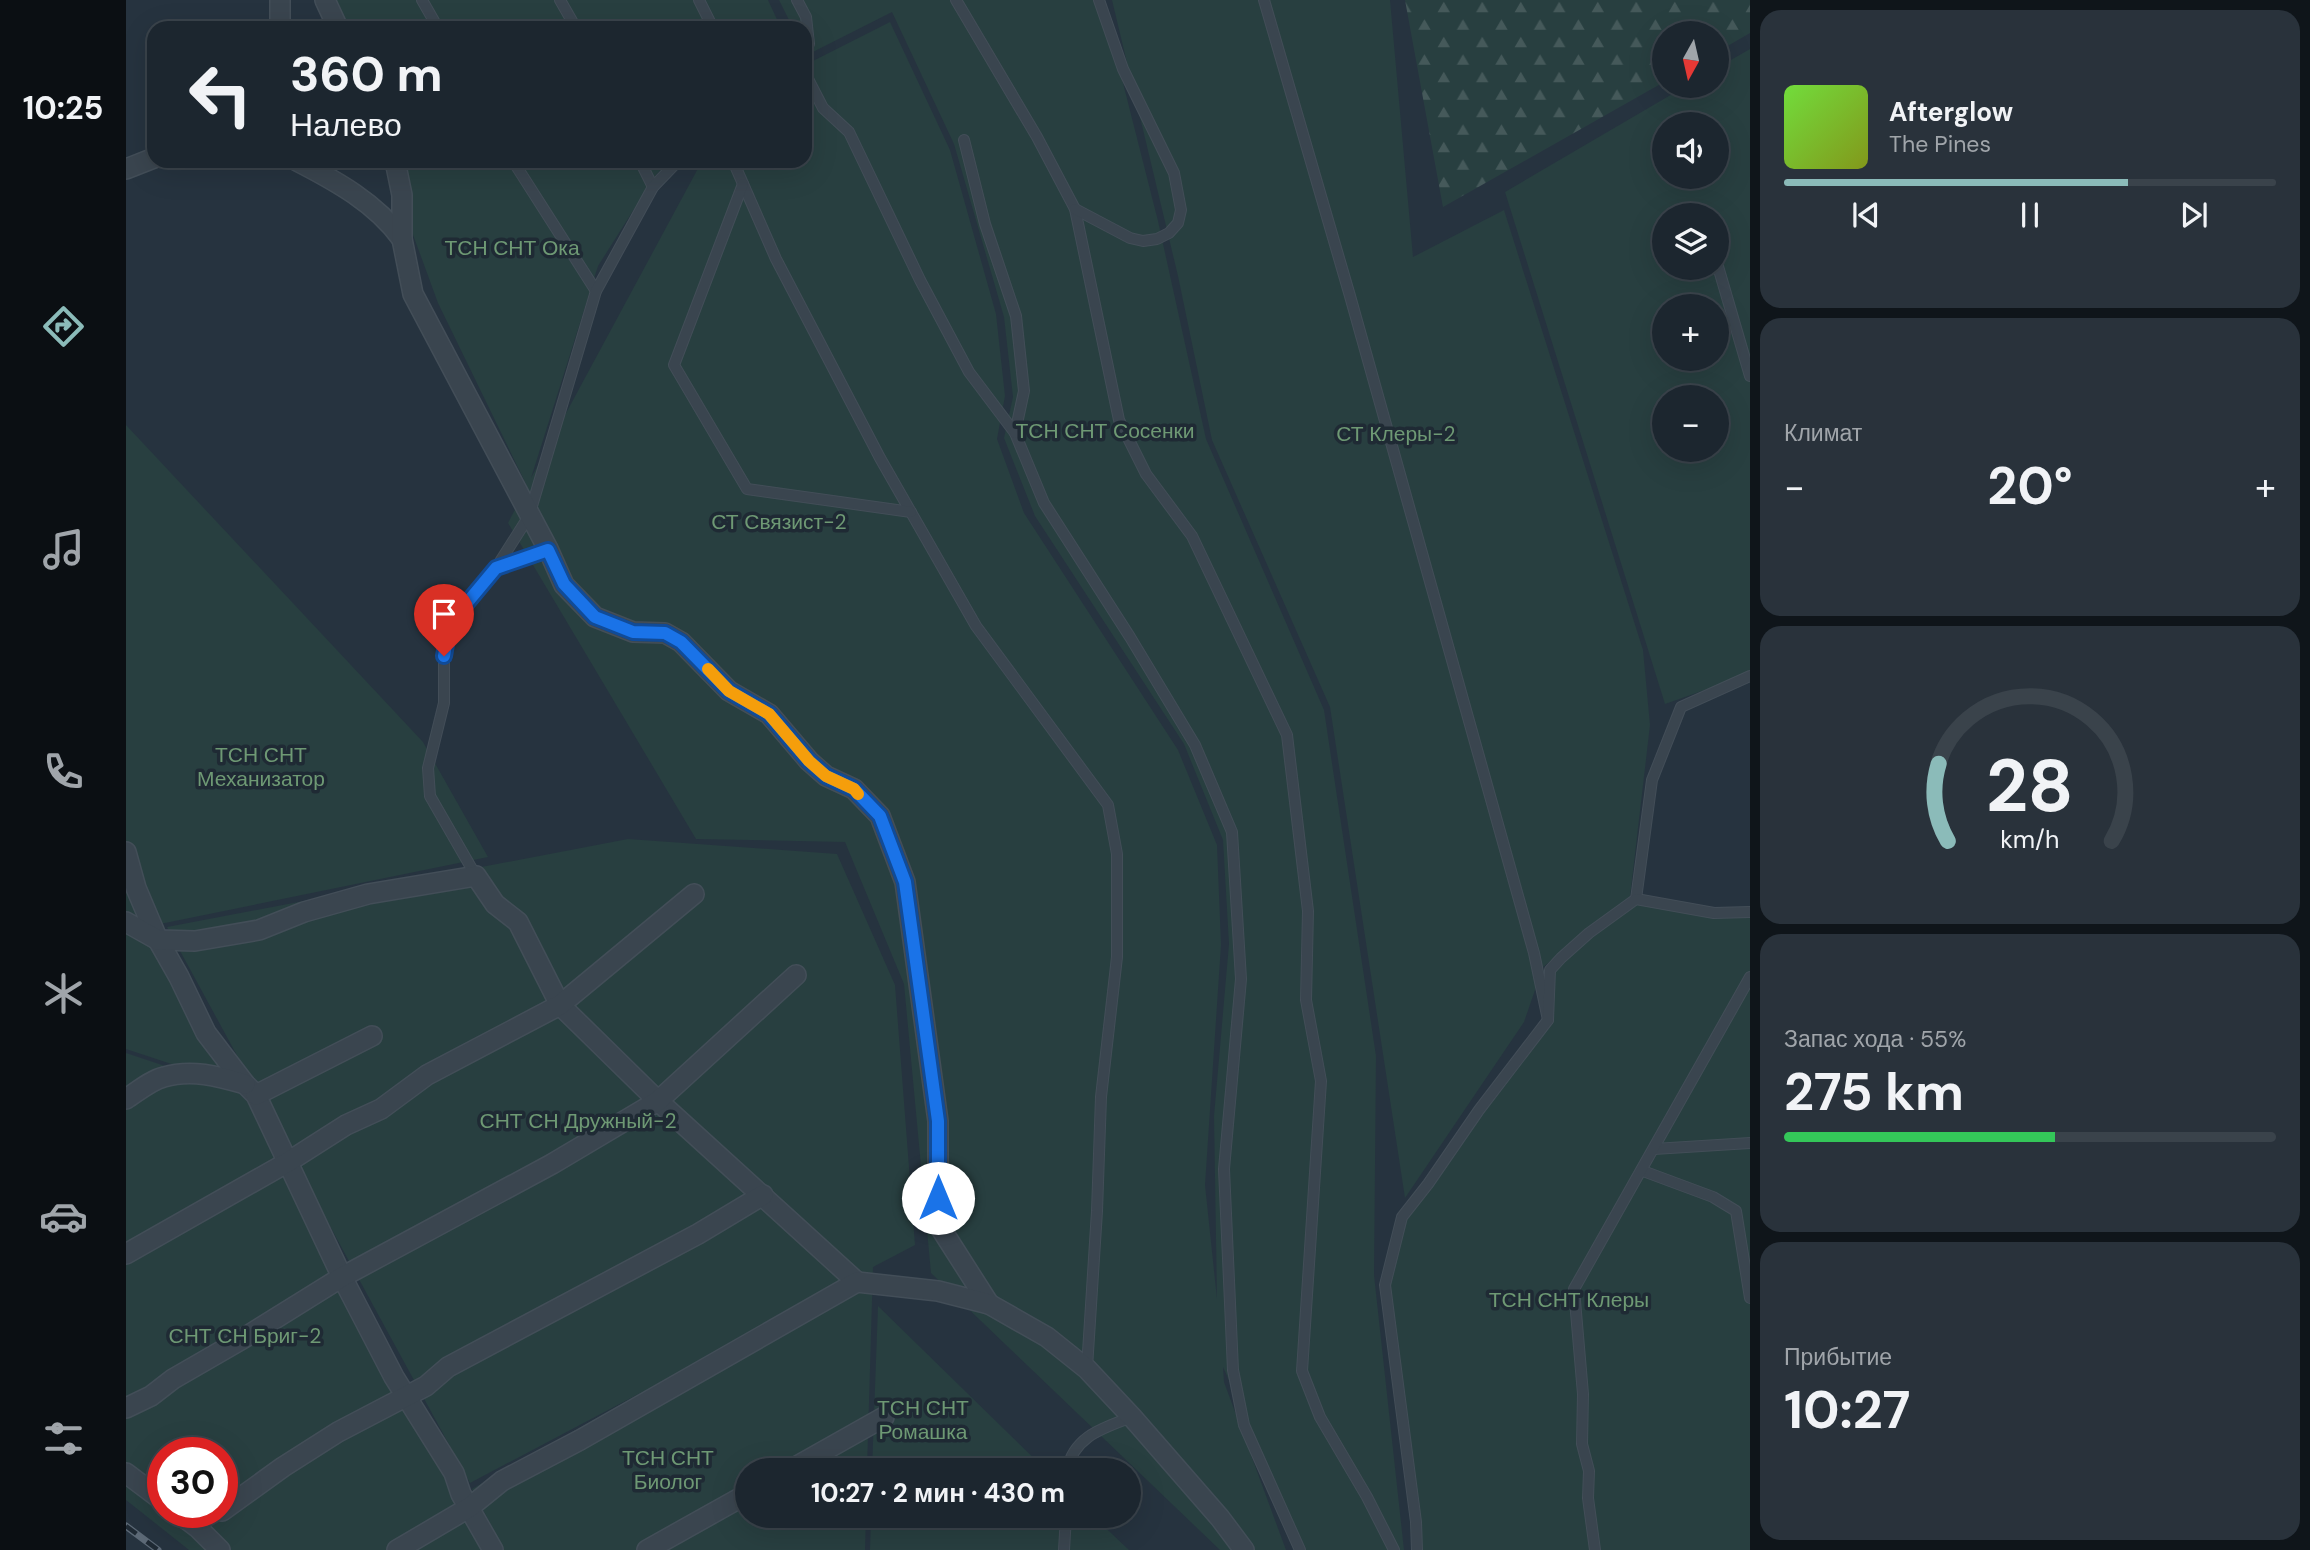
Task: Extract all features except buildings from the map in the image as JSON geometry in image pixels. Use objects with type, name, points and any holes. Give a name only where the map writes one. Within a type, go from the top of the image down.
[{"type":"street","points":[[280,21],[281,0]]},
{"type":"street","points":[[324,0],[334,21]]},
{"type":"street","points":[[126,169],[147,161]]},
{"type":"street","points":[[309,168],[363,199],[390,221],[402,239]]},
{"type":"street","points":[[396,168],[402,194],[402,239],[413,295],[564,584],[595,617],[633,632],[665,633],[681,642],[729,691],[769,714],[809,761],[826,776],[854,789],[880,816],[905,882],[938,1121],[938,1224],[989,1304]]},
{"type":"street","points":[[126,852],[136,888],[158,940],[206,1032],[250,1089],[394,1377],[454,1473],[461,1494],[493,1550]]},
{"type":"street","points":[[126,922],[158,940],[195,941],[259,930],[304,912],[368,894],[475,876],[495,904],[518,922],[560,1005],[658,1101],[857,1282],[939,1292],[989,1304],[1047,1337],[1087,1369],[1132,1417],[1220,1518],[1244,1550]]},
{"type":"street","points":[[126,1254],[288,1162],[346,1125],[381,1109],[428,1075],[560,1005],[694,894]]},
{"type":"street","points":[[179,977],[195,941]]},
{"type":"street","points":[[126,1408],[151,1396],[173,1379],[342,1277],[516,1184],[658,1101],[796,975]]},
{"type":"street","points":[[126,1099],[135,1086],[162,1077],[194,1073],[250,1089],[372,1036]]},
{"type":"street","points":[[238,1499],[338,1432],[426,1386],[448,1367],[698,1234],[763,1195]]},
{"type":"street","points":[[397,1550],[470,1507],[502,1481],[580,1440],[857,1282]]},
{"type":"street","points":[[812,1458],[884,1418]]},
{"type":"street","points":[[126,1474],[147,1489]]},
{"type":"street","points":[[647,1550],[735,1501]]},
{"type":"street","points":[[198,1528],[220,1550]]},
{"type":"lane","points":[[422,0],[434,21]]},
{"type":"lane","points":[[561,0],[572,21]]},
{"type":"lane","points":[[699,0],[710,21]]},
{"type":"lane","points":[[797,0],[806,21]]},
{"type":"lane","points":[[956,0],[1037,137],[1075,209],[1119,420],[1146,474],[1192,536],[1287,735],[1308,911],[1307,1000],[1321,1081],[1302,1371],[1320,1417],[1367,1497],[1394,1550]]},
{"type":"lane","points":[[1075,209],[1130,238],[1143,241],[1157,239],[1169,233],[1178,223],[1181,210],[1174,173],[1123,69],[1099,0]]},
{"type":"lane","points":[[1264,0],[1354,309],[1534,953],[1548,1020]]},
{"type":"lane","points":[[812,87],[823,108],[849,132],[920,280],[969,372],[1016,433],[1044,503],[1195,745],[1232,832],[1241,979],[1224,1168],[1233,1370],[1244,1425],[1300,1550]]},
{"type":"lane","points":[[964,140],[985,224],[1016,317],[1024,391],[1016,433]]},
{"type":"lane","points":[[517,168],[596,291]]},
{"type":"lane","points":[[644,168],[653,187]]},
{"type":"lane","points":[[475,876],[430,796],[428,768],[444,703],[444,656],[448,633],[466,604],[496,568],[529,516],[596,291],[653,187],[671,168]]},
{"type":"lane","points":[[736,168],[776,258],[880,458],[976,626],[1108,805],[1117,854],[1116,957],[1101,1097],[1087,1369]]},
{"type":"lane","points":[[743,184],[674,365],[747,489],[911,512]]},
{"type":"lane","points":[[1722,280],[1750,376]]},
{"type":"lane","points":[[496,568],[548,550]]},
{"type":"lane","points":[[1636,899],[1651,780],[1681,707],[1750,676]]},
{"type":"lane","points":[[1417,1550],[1416,1522],[1385,1285],[1402,1217],[1548,1020],[1550,971],[1589,933],[1636,899],[1714,913],[1750,912]]},
{"type":"lane","points":[[1595,1550],[1588,1498],[1589,1471],[1582,1444],[1583,1394],[1574,1289],[1643,1171],[1750,977]]},
{"type":"lane","points":[[1654,1149],[1750,1143]]},
{"type":"lane","points":[[1643,1171],[1713,1197],[1736,1211],[1750,1298]]},
{"type":"lane","points":[[1072,1458],[1076,1447],[1096,1430],[1132,1417]]},
{"type":"lane","points":[[1064,1550],[1065,1528]]},
{"type":"green space","points":[[326,0],[768,0],[778,21],[334,21]]},
{"type":"green space","name":"СТ Связист-2","points":[[779,0],[1102,0],[1158,221],[1206,439],[1324,710],[1376,1056],[1374,1275],[1404,1550],[1306,1550],[1223,1367],[1224,1382],[1286,1550],[1220,1550],[1141,1474],[1141,1458],[1124,1458],[931,1273],[904,984],[845,842],[696,839],[508,523],[527,486],[438,303],[389,168],[662,168],[598,266],[531,478],[698,168],[812,168],[812,61],[890,22],[950,150],[996,314],[1005,396],[997,439],[1024,513],[1178,750],[1217,845],[1221,945],[1205,1185],[1217,1299],[1214,1116],[1229,944],[1223,840],[1184,744],[1035,516],[1004,438],[1013,397],[1004,317],[954,144],[892,12],[812,52],[812,21],[790,21]]},
{"type":"green space","name":"СТ Клеры-2","points":[[1112,0],[1390,0],[1413,257],[1504,210],[1643,650],[1650,725],[1630,897],[1543,967],[1524,1022],[1405,1198],[1330,707],[1212,440],[1178,276]]},
{"type":"green space","points":[[1405,0],[1750,0],[1750,33],[1729,45],[1729,21],[1652,21],[1652,89],[1443,207]]},
{"type":"green space","points":[[1750,49],[1750,674],[1665,704],[1505,192],[1666,98],[1729,98],[1729,61]]},
{"type":"green space","name":"ТСН СНТ Механизатор","points":[[126,425],[423,742],[488,857],[160,924],[126,911]]},
{"type":"green space","name":"СНТ СН Дружный-2","points":[[628,839],[837,854],[895,985],[915,1245],[873,1267],[867,1458],[735,1458],[735,1528],[866,1528],[865,1550],[504,1550],[472,1489],[644,1391],[470,1483],[167,927]]},
{"type":"green space","name":"ТСН СНТ Клеры","points":[[1636,899],[1714,913],[1750,912],[1750,1550],[1413,1550],[1386,1291],[1402,1217],[1548,1020],[1550,970]]},
{"type":"green space","points":[[126,916],[161,929],[241,1087],[126,1049]]},
{"type":"green space","name":"СНТ СН Бриг-2","points":[[126,1053],[249,1094],[499,1550],[189,1550],[161,1528],[238,1528],[238,1437],[147,1437],[147,1517],[126,1500]]},
{"type":"green space","name":"ТСН СНТ Ромашка","points":[[878,1306],[1034,1458],[872,1458]]},
{"type":"green space","points":[[871,1528],[1106,1528],[1129,1550],[870,1550]]},
{"type":"railway","points":[[126,1526],[158,1550]]},
{"type":"slow traffic","points":[[708,669],[729,691],[769,714],[809,761],[826,776],[854,789],[858,794]]},
{"type":"route","points":[[444,656],[448,633],[466,604],[496,568],[548,550],[564,584],[595,617],[633,632],[665,633],[681,642],[729,691],[769,714],[809,761],[826,776],[854,789],[880,816],[905,882],[938,1121],[938,1198]]},
{"type":"park label","name":"ТСН СНТ Ока","points":[[512,248]]},
{"type":"park label","name":"ТСН СНТ Сосенки","points":[[1105,431]]},
{"type":"park label","name":"ТСН СНТ Биолог","points":[[668,1470]]}]
